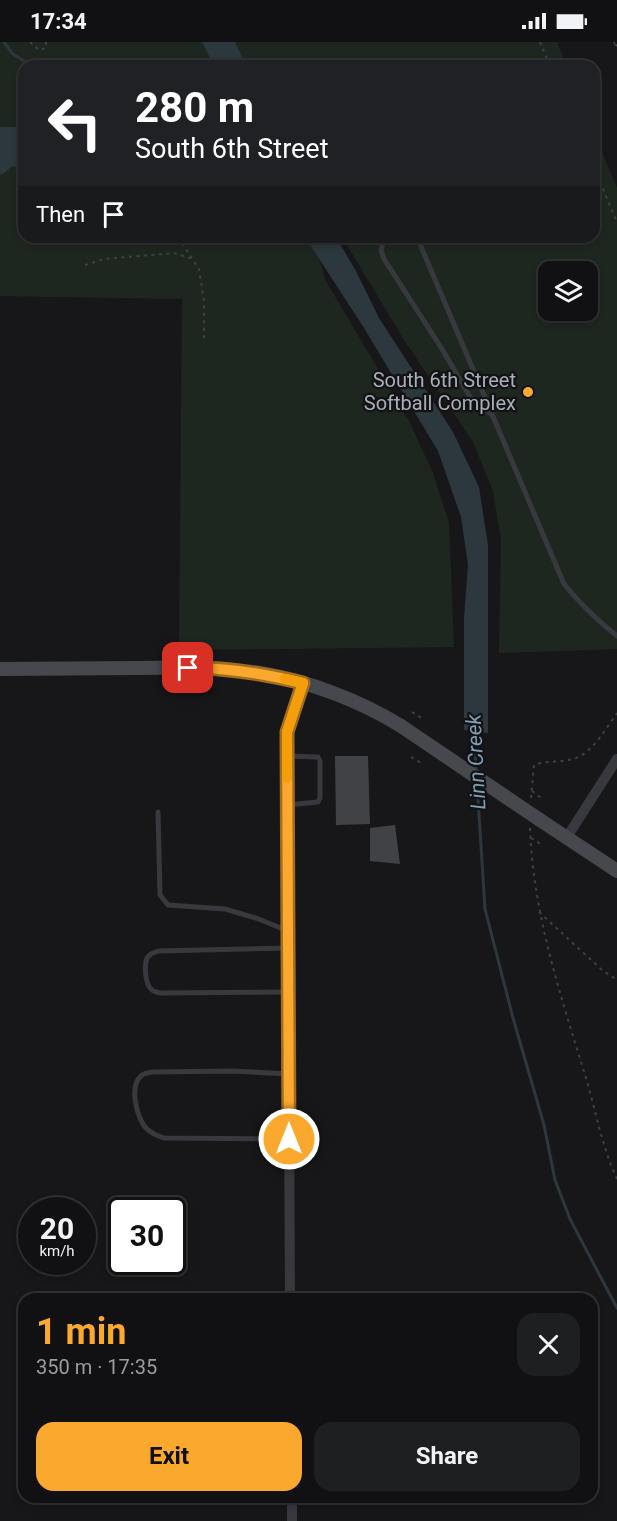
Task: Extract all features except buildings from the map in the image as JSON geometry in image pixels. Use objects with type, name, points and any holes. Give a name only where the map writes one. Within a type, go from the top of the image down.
[{"type":"main road","points":[[0,669],[211,667],[261,673],[303,683],[387,717],[535,823],[567,837],[617,871]]},
{"type":"street","points":[[290,1293],[287,732],[303,683]]},
{"type":"street","points":[[567,837],[615,766]]},
{"type":"street","points":[[292,1503],[292,1521]]},
{"type":"lane","points":[[383,243],[381,250],[384,259],[470,397],[493,416]]},
{"type":"lane","points":[[420,243],[564,584],[593,617],[617,636]]},
{"type":"lane","points":[[287,756],[314,756],[320,761],[320,798],[318,802],[287,805]]},
{"type":"lane","points":[[158,812],[160,896],[168,905],[225,909],[256,918],[288,932]]},
{"type":"lane","points":[[288,948],[159,951],[151,953],[147,958],[146,968],[148,985],[152,991],[161,993],[288,992]]},
{"type":"lane","points":[[289,1074],[233,1071],[152,1072],[142,1075],[137,1083],[135,1094],[137,1110],[145,1127],[154,1135],[164,1138],[289,1139]]},
{"type":"path","points":[[30,42],[39,50],[46,48],[46,42]]},
{"type":"path","points":[[540,42],[548,60]]},
{"type":"path","points":[[600,182],[617,222]]},
{"type":"path","points":[[182,243],[199,268],[206,324],[204,343]]},
{"type":"path","points":[[85,265],[104,259],[174,253],[193,259]]},
{"type":"path","points":[[412,712],[423,719]]},
{"type":"path","points":[[531,800],[534,765],[544,761],[577,757],[591,748],[617,713]]},
{"type":"path","points":[[411,757],[423,765]]},
{"type":"path","points":[[531,790],[544,800]]},
{"type":"path","points":[[535,823],[530,837],[539,912],[552,968],[600,1132],[617,1179]]},
{"type":"path","points":[[530,837],[544,846]]},
{"type":"path","points":[[539,912],[602,970],[617,980]]},
{"type":"shaded area","points":[[0,42],[557,42],[564,60],[18,60],[18,243],[314,243],[326,281],[410,423],[433,473],[449,523],[454,647],[179,650],[182,299],[0,296]]},
{"type":"shaded area","points":[[202,42],[235,42],[243,60],[211,60]]},
{"type":"shaded area","points":[[0,127],[18,127],[18,166],[11,167],[0,174]]},
{"type":"shaded area","name":"South 6th Street Softball Complex","points":[[600,147],[617,188],[617,649],[499,653],[501,540],[493,491],[473,442],[406,343],[346,243],[600,243]]},
{"type":"shaded area","points":[[309,243],[340,243],[379,318],[453,432],[479,487],[488,545],[488,733],[464,730],[464,618],[468,565],[461,517],[438,451],[364,328]]},
{"type":"waterway","points":[[4,42],[13,54],[22,60]]},
{"type":"waterway","name":"Linn Creek","points":[[474,729],[476,770]]},
{"type":"waterway","name":"Linn Creek","points":[[477,783],[485,909],[544,1125],[555,1180],[570,1219],[617,1308]]},
{"type":"slow traffic","points":[[285,679],[303,683],[287,732],[287,778]]},
{"type":"place","name":"South 6th Street Softball Complex","points":[[528,392]]},
{"type":"route","points":[[188,668],[211,667],[261,673],[303,683],[287,732],[289,1139]]}]
